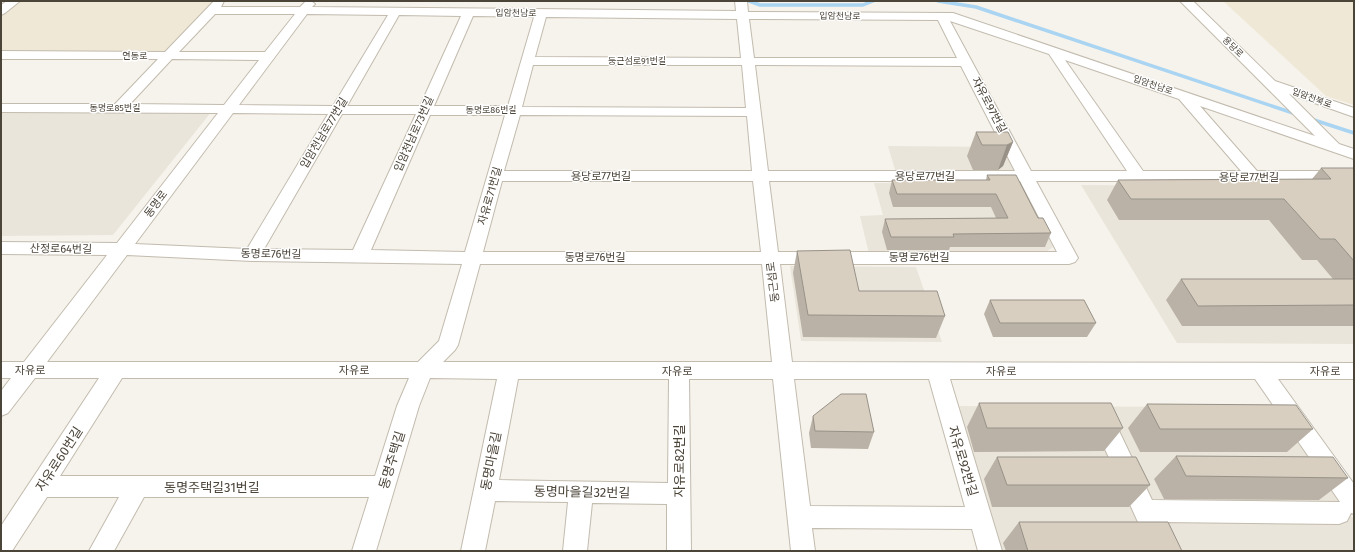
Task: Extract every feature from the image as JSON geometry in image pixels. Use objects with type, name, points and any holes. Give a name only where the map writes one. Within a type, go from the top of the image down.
[{"type":"street","points":[[1,11],[14,1]]},
{"type":"street","name":"용당로","points":[[1186,1],[1336,148]]},
{"type":"street","points":[[119,108],[215,6]]},
{"type":"street","name":"입암천남로","points":[[215,6],[308,6],[396,12],[541,13],[742,9],[953,17],[1354,154]]},
{"type":"street","name":"동명로","points":[[1,406],[308,6]]},
{"type":"street","name":"둥근섬로","points":[[742,9],[803,551]]},
{"type":"street","name":"입암천남로77번길","points":[[252,255],[396,12]]},
{"type":"street","name":"입암천남로73번길","points":[[360,256],[469,12]]},
{"type":"street","name":"자유로71번길","points":[[423,370],[448,345],[497,176],[541,13]]},
{"type":"street","name":"자유로97번길","points":[[942,17],[1069,258]]},
{"type":"street","points":[[1053,51],[1139,177]]},
{"type":"street","name":"연동로","points":[[1,55],[269,56]]},
{"type":"street","name":"둥근섬로91번길","points":[[528,61],[966,62]]},
{"type":"street","name":"입암천북로","points":[[1275,88],[1354,113]]},
{"type":"street","points":[[1183,95],[1254,177]]},
{"type":"street","name":"동명로85번길","points":[[1,108],[229,109]]},
{"type":"street","name":"동명로86번길","points":[[229,109],[753,112]]},
{"type":"street","points":[[1336,148],[1354,166]]},
{"type":"street","name":"용당로77번길","points":[[497,176],[1354,176]]},
{"type":"street","name":"산정로64번길","points":[[1,248],[121,249]]},
{"type":"street","name":"동명로76번길","points":[[121,249],[252,255],[472,258],[1069,258]]},
{"type":"street","name":"자유로","points":[[1,370],[1354,371]]},
{"type":"street","name":"자유로60번길","points":[[1,547],[116,370]]},
{"type":"street","name":"동명주택길","points":[[364,551],[408,406],[423,370]]},
{"type":"street","name":"동명마을길","points":[[473,551],[509,370]]},
{"type":"street","name":"자유로82번길","points":[[679,371],[679,551]]},
{"type":"street","name":"자유로92번길","points":[[937,371],[990,551]]},
{"type":"street","points":[[1260,371],[1347,508]]},
{"type":"street","points":[[1097,407],[1163,551]]},
{"type":"street","name":"동명주택길31번길","points":[[41,486],[384,487]]},
{"type":"street","points":[[101,551],[137,487]]},
{"type":"street","name":"동명마을길32번길","points":[[485,490],[679,494]]},
{"type":"street","points":[[574,551],[581,492]]},
{"type":"street","points":[[1145,511],[1347,508]]},
{"type":"street","points":[[800,517],[980,518]]},
{"type":"shaded area","points":[[20,1],[216,1],[166,52],[1,51],[1,15]]},
{"type":"shaded area","points":[[1223,1],[1354,1],[1354,105],[1326,96]]},
{"type":"shaded area","points":[[1,111],[212,111],[113,235],[1,236]]},
{"type":"shaded area","points":[[888,146],[1002,147],[1014,170],[1007,174],[896,173]]},
{"type":"shaded area","points":[[874,183],[1021,183],[1053,247],[1042,255],[869,254],[860,216],[883,215]]},
{"type":"shaded area","points":[[1081,185],[1299,186],[1354,246],[1354,344],[1177,343]]},
{"type":"shaded area","points":[[790,266],[916,267],[942,342],[801,341]]},
{"type":"shaded area","points":[[959,406],[1265,407],[1279,414],[1349,515],[1354,518],[1354,551],[1002,551]]},
{"type":"building","points":[[976,132],[1008,132],[1013,142],[1007,145],[982,145]]},
{"type":"building","points":[[1321,168],[1354,168],[1354,261],[1335,239],[1320,239],[1284,199],[1131,199],[1118,180],[1331,179]]},
{"type":"building","points":[[987,175],[1016,175],[1038,218],[1043,218],[1051,233],[953,234],[954,237],[891,237],[885,219],[1008,218],[996,194],[897,194],[892,180],[990,180]]},
{"type":"building","points":[[850,250],[859,291],[937,291],[945,316],[808,315],[797,251]]},
{"type":"building","points":[[1181,279],[1354,279],[1354,305],[1198,306]]},
{"type":"building","points":[[990,300],[1084,300],[1096,323],[1000,323]]},
{"type":"building","points":[[841,394],[866,394],[874,432],[815,431],[813,416]]},
{"type":"building","points":[[979,403],[1111,403],[1123,428],[987,428]]},
{"type":"building","points":[[1147,404],[1296,405],[1313,429],[1160,429]]},
{"type":"building","points":[[1176,456],[1333,457],[1348,478],[1186,476]]},
{"type":"building","points":[[997,457],[1136,457],[1150,485],[1007,485]]},
{"type":"building","points":[[1019,522],[1168,522],[1182,551],[1028,551]]},
{"type":"waterway","points":[[749,1],[760,5],[863,5],[873,1]]},
{"type":"waterway","points":[[938,1],[976,7],[1296,114]]},
{"type":"waterway","points":[[1311,119],[1354,133]]}]
